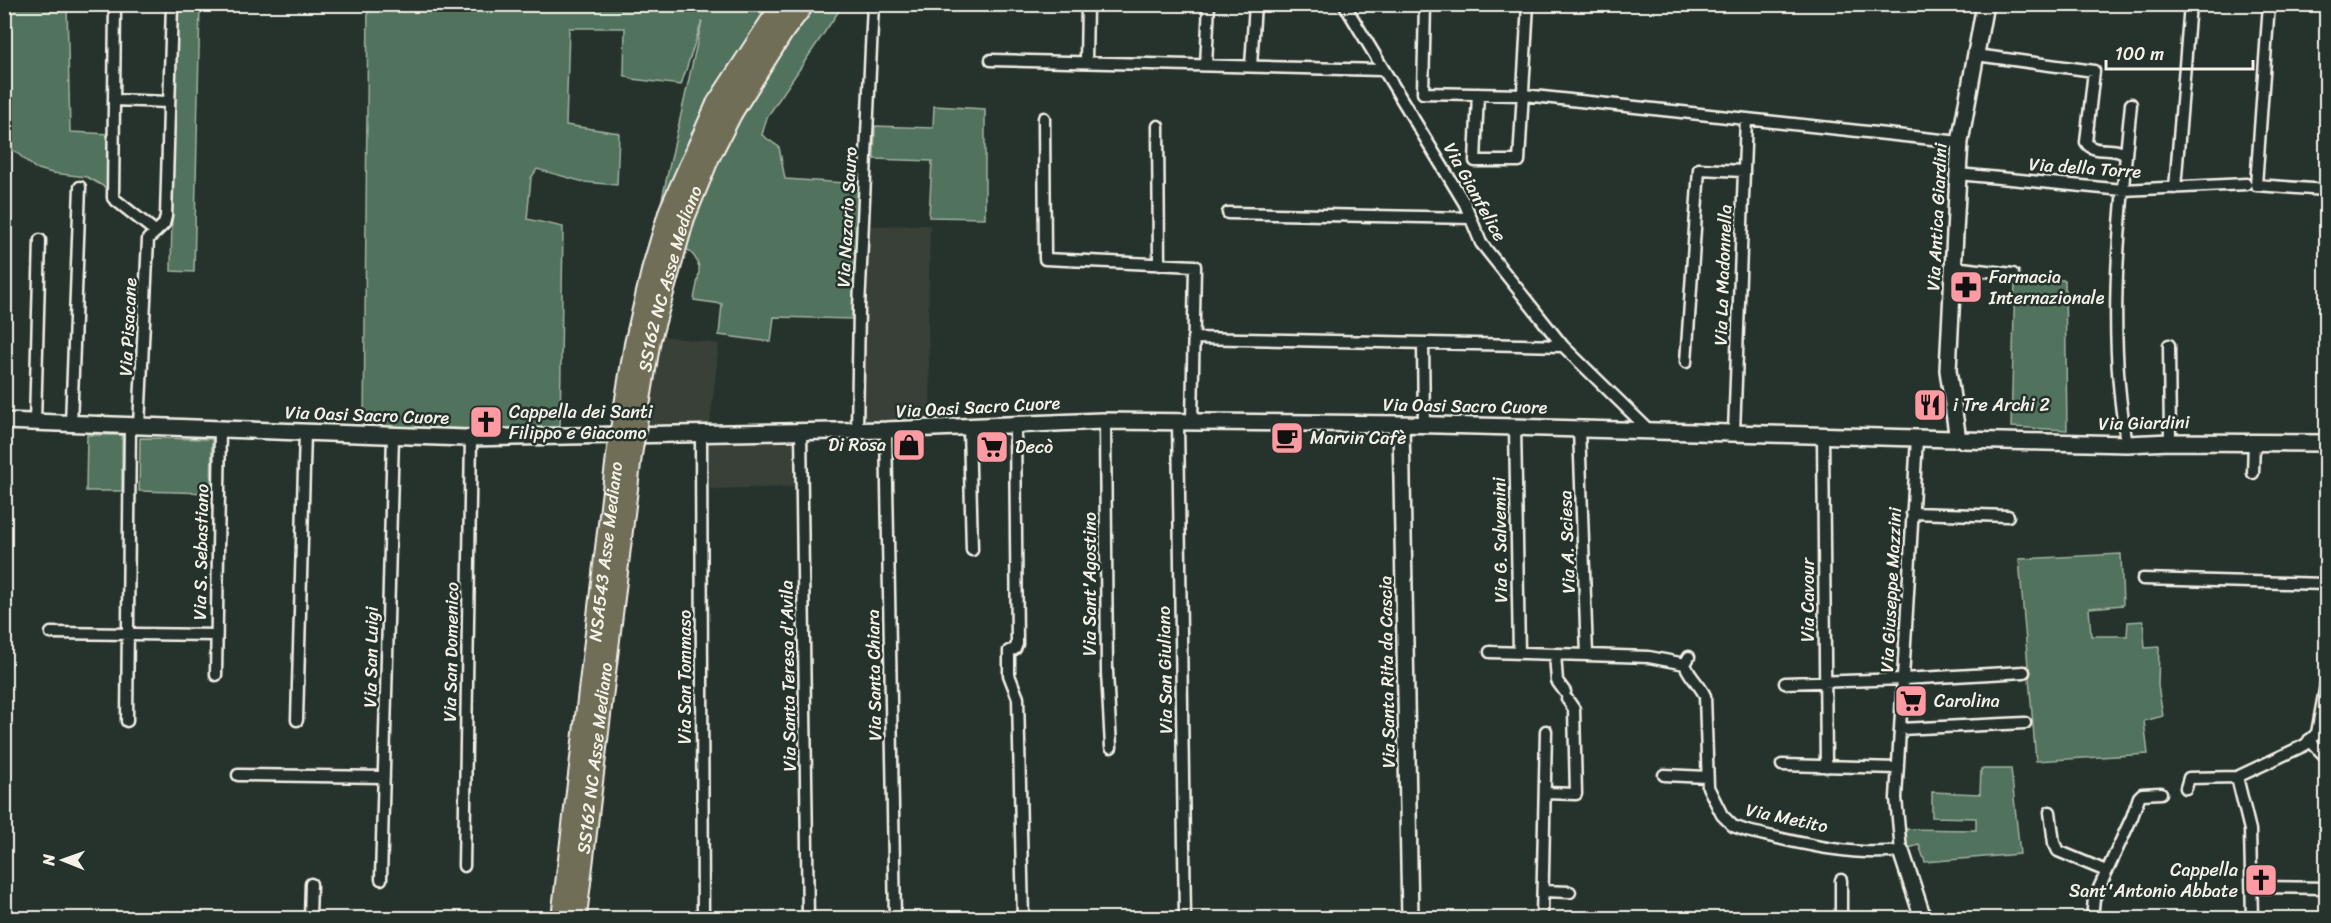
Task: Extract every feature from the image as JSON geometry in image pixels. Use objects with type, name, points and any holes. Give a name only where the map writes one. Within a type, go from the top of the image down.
[{"type":"highway","name":"NSA543 Asse Mediano","points":[[562,918],[618,448],[635,344],[653,267],[670,210],[772,20],[784,4]]},
{"type":"highway","name":"NSA543 Asse Mediano","points":[[724,108],[804,4]]},
{"type":"highway","name":"SS162 NC Asse Mediano","points":[[576,918],[631,455],[650,339],[684,218],[709,157],[724,108]]},
{"type":"street","points":[[115,4],[112,198],[156,232]]},
{"type":"street","name":"Via Pisacane","points":[[127,721],[135,426],[148,239],[164,224],[166,216],[172,4]]},
{"type":"street","name":"Via Nazario Sauro","points":[[857,431],[859,308],[873,4]]},
{"type":"street","points":[[1086,62],[1087,4]]},
{"type":"street","points":[[1206,65],[1209,4]]},
{"type":"street","points":[[1251,66],[1255,4]]},
{"type":"street","name":"Via Gianfelice","points":[[1344,4],[1465,204],[1482,243],[1563,346],[1649,430]]},
{"type":"street","points":[[1425,4],[1423,93],[1524,95],[1960,142]]},
{"type":"street","points":[[1478,94],[1475,161],[1519,161],[1528,4]]},
{"type":"street","name":"Via Antica Giardini","points":[[1957,437],[1948,370],[1960,142],[1985,4]]},
{"type":"street","points":[[2175,188],[2190,4]]},
{"type":"street","points":[[2251,184],[2269,4]]},
{"type":"street","name":"Via della Torre","points":[[1976,55],[2094,71],[2086,142],[2092,148],[2120,150],[2126,156]]},
{"type":"street","points":[[991,60],[1382,70]]},
{"type":"street","points":[[114,100],[169,102]]},
{"type":"street","points":[[2127,444],[2121,408],[2116,271],[2131,104]]},
{"type":"street","points":[[1044,118],[1045,259],[1159,264],[1158,126]]},
{"type":"street","name":"Via La Madonnella","points":[[1734,432],[1746,119]]},
{"type":"street","points":[[1686,362],[1699,169],[1744,171]]},
{"type":"street","name":"Via della Torre","points":[[1958,174],[2123,190],[2251,184],[2326,190]]},
{"type":"street","points":[[71,424],[80,187]]},
{"type":"street","points":[[1228,213],[1471,218]]},
{"type":"street","points":[[35,422],[40,240]]},
{"type":"street","name":"Via San Giuliano","points":[[1159,264],[1195,266],[1193,338],[1185,421],[1185,918]]},
{"type":"street","points":[[1953,267],[2013,274]]},
{"type":"street","points":[[1193,338],[1563,346]]},
{"type":"street","points":[[1423,343],[1424,425]]},
{"type":"street","points":[[2169,345],[2170,442]]},
{"type":"street","name":"Via Oasi Sacro Cuore","points":[[4,421],[471,438],[857,431],[1105,421],[1401,424],[1917,438],[1957,437]]},
{"type":"street","name":"Via Sant'Agostino","points":[[1105,421],[1107,672],[1111,747]]},
{"type":"street","name":"Via Santa Rita da Cascia","points":[[1401,424],[1410,918]]},
{"type":"street","points":[[1016,425],[1017,644],[1015,649],[1009,651],[1009,675],[1018,698],[1023,918]]},
{"type":"street","points":[[969,427],[972,550]]},
{"type":"street","name":"Via G. Salvemini","points":[[1515,427],[1519,653]]},
{"type":"street","name":"Via A. Sciesa","points":[[1579,428],[1587,655]]},
{"type":"street","name":"Via S. Sebastiano","points":[[216,675],[220,429]]},
{"type":"street","name":"Via Santa Chiara","points":[[886,430],[895,918]]},
{"type":"street","points":[[297,720],[305,432]]},
{"type":"street","name":"Via Santa Teresa d'Avila","points":[[801,432],[808,918]]},
{"type":"street","name":"Via Cavour","points":[[1824,434],[1826,767]]},
{"type":"street","name":"Via San Tommaso","points":[[700,435],[702,918]]},
{"type":"street","name":"Via San Luigi","points":[[381,879],[393,436]]},
{"type":"street","name":"Via Giardini","points":[[1957,437],[2127,444],[2326,443]]},
{"type":"street","name":"Via San Domenico","points":[[464,866],[471,438]]},
{"type":"street","name":"Via Giuseppe Mazzini","points":[[1901,851],[1896,798],[1917,438]]},
{"type":"street","points":[[2253,473],[2254,442]]},
{"type":"street","points":[[1912,513],[2008,516]]},
{"type":"street","points":[[2143,579],[2326,584]]},
{"type":"street","points":[[51,633],[216,635]]},
{"type":"street","name":"Via Metito","points":[[1490,652],[1662,658],[1687,661],[1687,670],[1705,696],[1708,787],[1722,815],[1733,826],[1747,831],[1838,849],[1878,854],[1901,851]]},
{"type":"street","points":[[1545,793],[1576,794],[1574,710],[1557,681],[1555,654]]},
{"type":"street","points":[[1785,683],[2024,672]]},
{"type":"street","points":[[2186,788],[2189,778],[2237,777],[2305,745],[2317,733],[2326,684]]},
{"type":"street","points":[[1900,729],[2025,723]]},
{"type":"street","points":[[1542,918],[1546,731]]},
{"type":"street","points":[[2309,740],[2326,757]]},
{"type":"street","points":[[1782,765],[1898,768]]},
{"type":"street","points":[[238,775],[384,777]]},
{"type":"street","points":[[1664,775],[1707,777]]},
{"type":"street","points":[[2237,777],[2250,830],[2252,918]]},
{"type":"street","points":[[2092,918],[2094,898],[2139,797],[2142,794],[2161,793]]},
{"type":"street","points":[[2050,812],[2054,843],[2058,852],[2106,871]]},
{"type":"street","points":[[1901,851],[1923,918]]},
{"type":"street","points":[[1841,880],[1841,918]]},
{"type":"street","points":[[310,884],[310,918]]},
{"type":"street","points":[[2252,887],[2326,888]]},
{"type":"street","points":[[1543,891],[1570,892]]},
{"type":"shaded area","points":[[930,225],[928,325],[931,425],[852,428],[858,226]]},
{"type":"shaded area","points":[[663,336],[719,344],[709,433],[646,434]]},
{"type":"shaded area","points":[[793,436],[794,487],[710,489],[709,438]]},
{"type":"green space","points":[[4,5],[67,5],[70,132],[111,134],[110,190],[87,177],[52,173],[35,168],[5,143]]},
{"type":"green space","points":[[176,5],[200,5],[194,272],[171,271]]},
{"type":"green space","points":[[368,5],[843,5],[767,117],[762,135],[779,147],[785,179],[860,184],[854,319],[774,317],[771,342],[719,335],[722,304],[694,300],[699,271],[697,261],[687,249],[655,230],[702,21],[681,85],[632,79],[624,75],[625,28],[569,28],[566,125],[619,133],[617,185],[584,182],[537,169],[531,178],[527,219],[563,227],[560,430],[364,427]]},
{"type":"green space","points":[[934,106],[985,109],[985,218],[929,217],[932,161],[874,159],[875,126],[933,128]]},
{"type":"green space","points":[[2015,278],[2065,280],[2067,430],[2011,427]]},
{"type":"green space","points":[[87,435],[122,435],[122,491],[86,491]]},
{"type":"green space","points":[[140,438],[212,439],[211,493],[139,491]]},
{"type":"green space","points":[[2121,554],[2123,605],[2089,608],[2091,636],[2127,636],[2128,622],[2143,621],[2145,648],[2159,647],[2158,686],[2163,716],[2144,721],[2148,754],[2036,761],[2019,559]]},
{"type":"green space","points":[[1981,769],[2011,769],[2020,854],[1925,862],[1919,845],[1905,849],[1901,829],[1976,830],[1976,818],[1932,817],[1932,792],[1980,794]]},
{"type":"place","name":"Farmacia Internazionale","points":[[1966,287]]},
{"type":"place","name":"i Tre Archi 2","points":[[1930,405]]},
{"type":"place","name":"Cappella dei Santi Filippo e Giacomo","points":[[486,422]]},
{"type":"place","name":"Marvin Cafè","points":[[1287,438]]},
{"type":"place","name":"Di Rosa","points":[[909,445]]},
{"type":"place","name":"Decò","points":[[992,447]]},
{"type":"place","name":"Carolina","points":[[1911,701]]},
{"type":"place","name":"Cappella Sant'Antonio Abbate","points":[[2261,880]]}]
